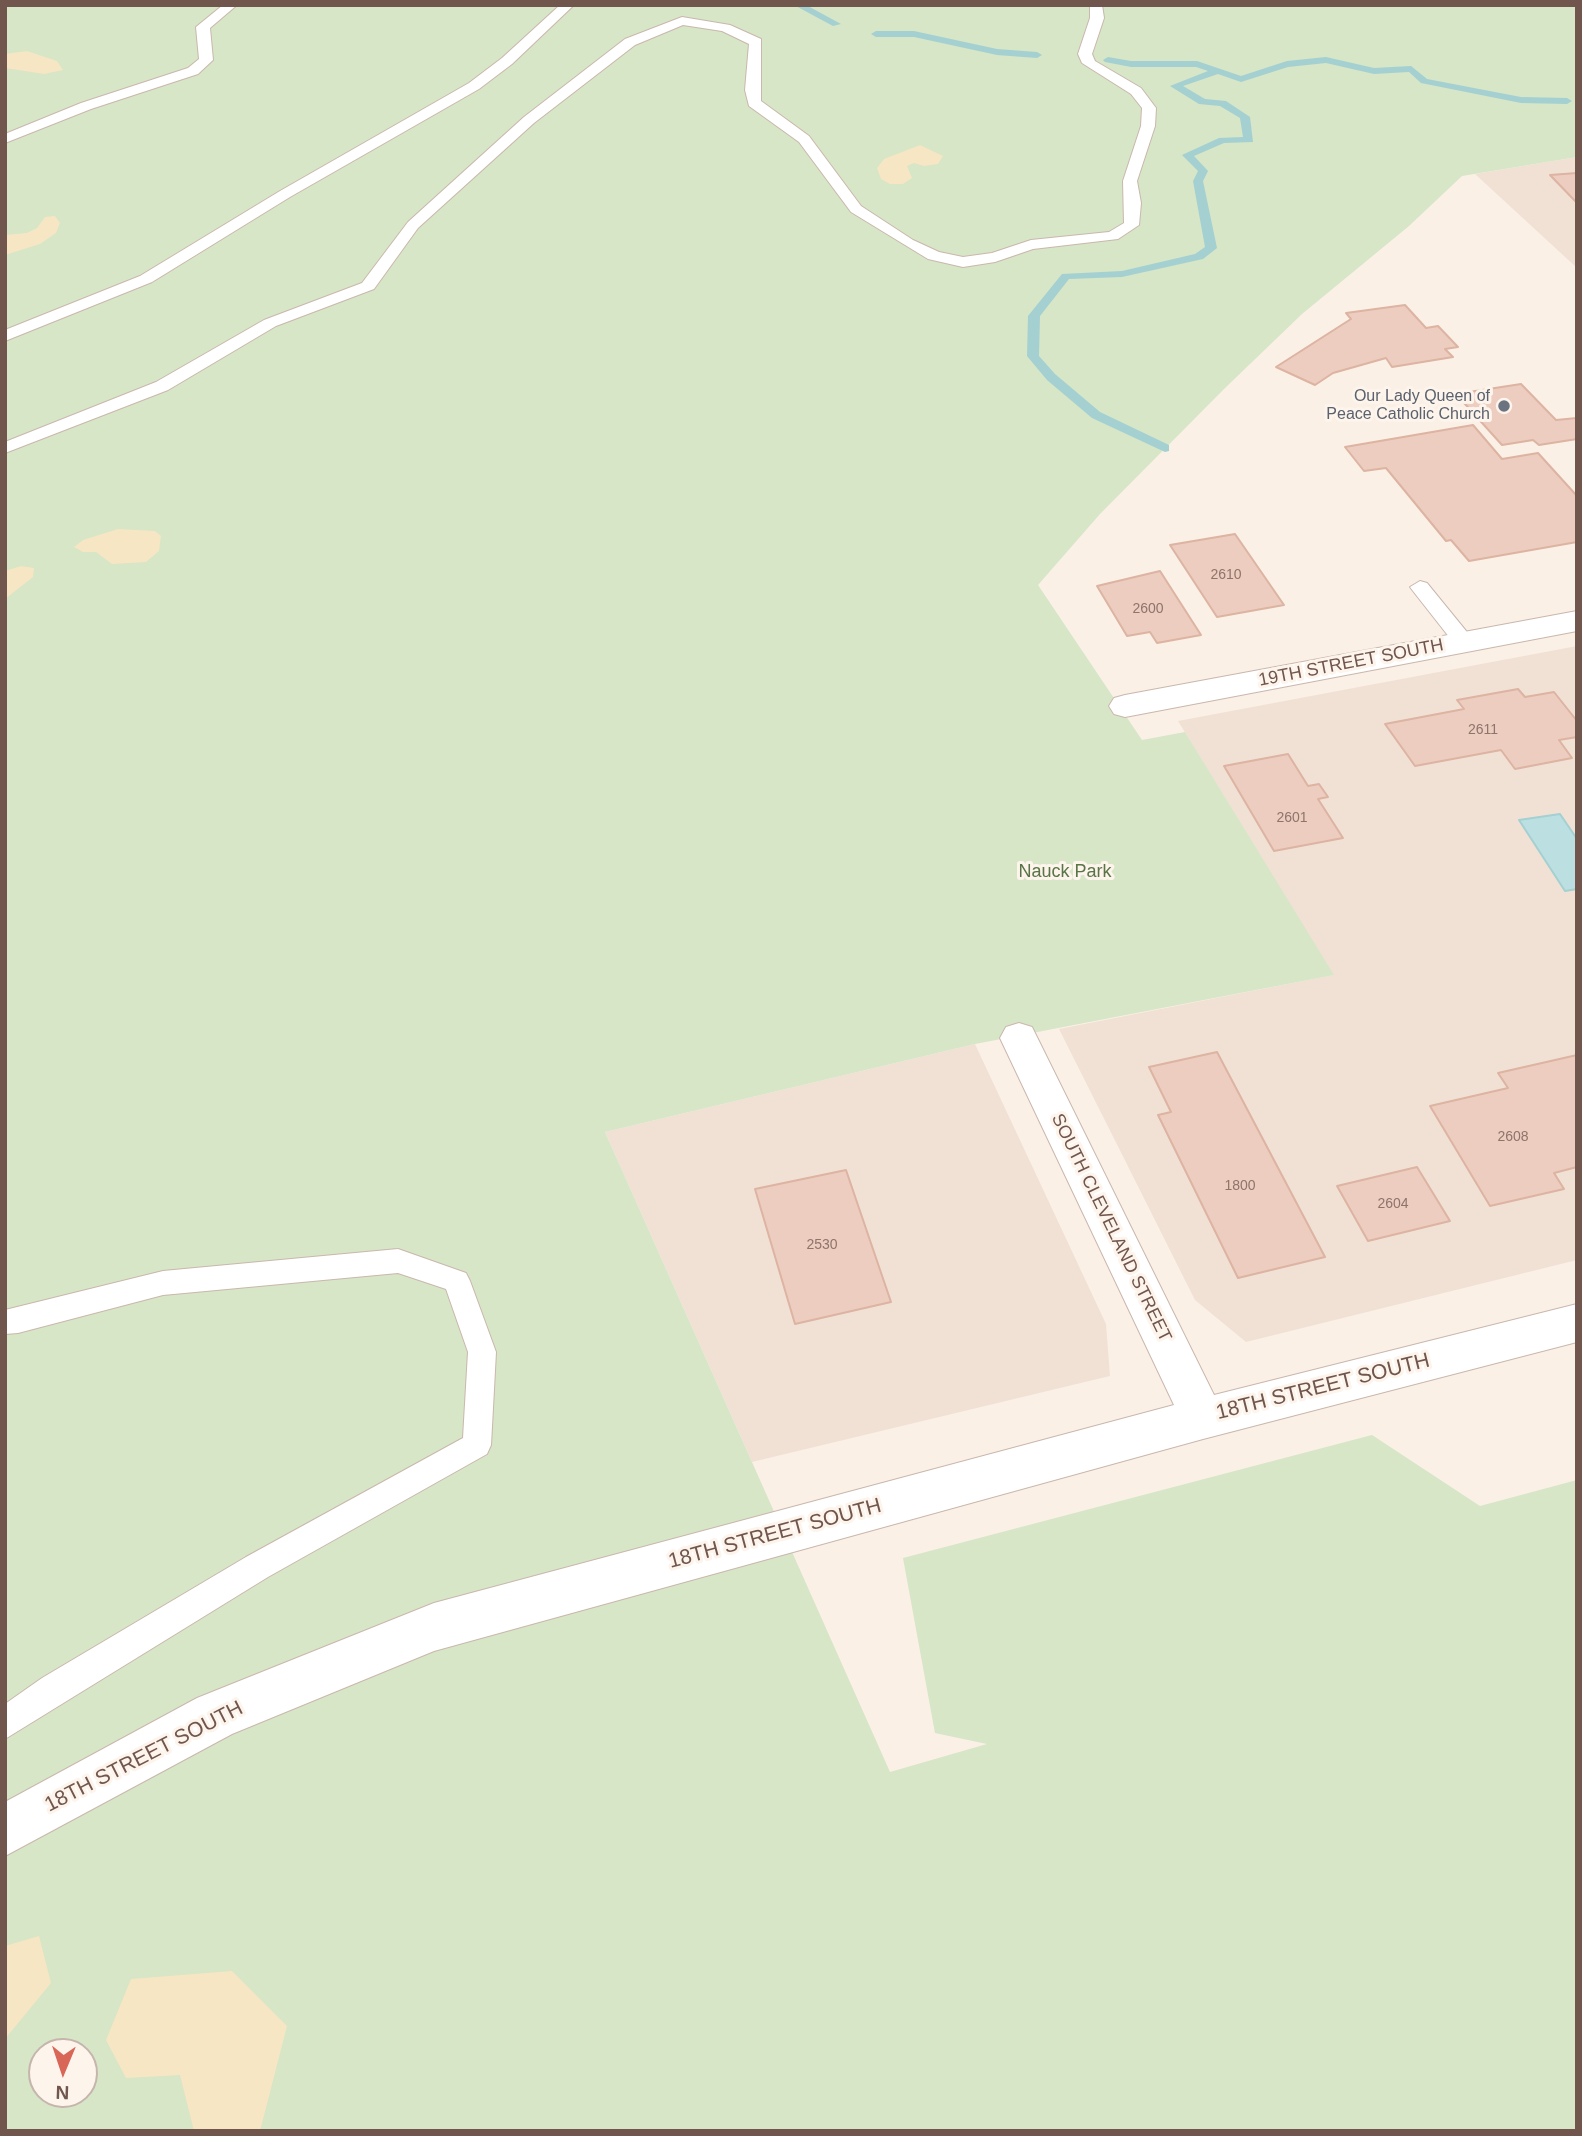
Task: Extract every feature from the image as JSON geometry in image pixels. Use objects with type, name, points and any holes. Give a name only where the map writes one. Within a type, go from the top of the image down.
[{"type":"street","name":"19TH STREET SOUTH","points":[[1125,706],[1577,621]]},
{"type":"street","name":"SOUTH CLEVELAND STREET","points":[[1019,1038],[1203,1418]]},
{"type":"street","name":"18TH STREET SOUTH","points":[[5,1830],[215,1716],[434,1627],[1203,1418],[1577,1323]]},
{"type":"lane","points":[[5,139],[86,106],[192,71],[206,60],[203,27],[230,5]]},
{"type":"lane","points":[[5,336],[146,279],[213,240],[285,194],[474,86],[507,61],[568,5]]},
{"type":"lane","points":[[5,448],[162,386],[270,323],[368,286],[413,225],[519,129],[580,78],[630,42],[682,21],[725,28],[756,42],[752,90],[754,103],[804,139],[856,209],[934,256],[962,262],[995,257],[1031,245],[1113,236],[1131,225],[1133,204],[1130,181],[1148,126],[1149,108],[1136,91],[1089,63],[1085,54],[1097,18],[1096,5]]},
{"type":"lane","points":[[1420,587],[1464,642]]},
{"type":"lane","points":[[5,1322],[18,1321],[163,1283],[398,1261],[457,1281],[482,1352],[477,1445],[257,1567],[53,1689],[5,1723]]},
{"type":"shaded area","points":[[1577,157],[1577,268],[1475,174]]},
{"type":"shaded area","points":[[1577,646],[1577,1260],[1246,1342],[1195,1300],[1059,1029],[1333,975],[1178,721]]},
{"type":"shaded area","points":[[975,1044],[1106,1324],[1110,1376],[752,1462],[605,1132]]},
{"type":"green space","name":"Nauck Park","points":[[5,5],[1577,5],[1577,157],[1462,176],[1409,226],[1302,314],[1224,389],[1100,514],[1038,585],[1142,740],[1185,732],[1334,975],[975,1044],[605,1132],[890,1772],[987,1744],[935,1733],[903,1558],[1372,1435],[1480,1506],[1577,1480],[1577,2131],[5,2131]]},
{"type":"sand","points":[[27,51],[57,61],[63,70],[44,74],[5,68],[5,54]]},
{"type":"sand","points":[[920,145],[943,156],[938,164],[924,166],[914,163],[907,166],[912,178],[903,184],[890,184],[881,179],[877,168],[884,159]]},
{"type":"sand","points":[[55,216],[60,223],[56,233],[40,244],[5,255],[5,235],[27,233],[37,228],[45,217]]},
{"type":"sand","points":[[118,529],[155,531],[161,536],[159,551],[146,562],[112,564],[96,552],[83,552],[74,547],[83,540]]},
{"type":"sand","points":[[21,566],[34,568],[33,577],[5,599],[5,571]]},
{"type":"sand","points":[[39,1936],[51,1983],[5,2039],[5,1946]]},
{"type":"sand","points":[[232,1971],[287,2026],[260,2131],[194,2131],[180,2075],[126,2078],[106,2040],[131,1979]]},
{"type":"water","points":[[1560,814],[1577,839],[1577,889],[1565,891],[1519,820]]},
{"type":"building","points":[[1577,173],[1577,203],[1550,175]]},
{"type":"building","points":[[1405,305],[1426,328],[1438,326],[1458,347],[1445,349],[1453,357],[1392,367],[1386,358],[1333,373],[1315,385],[1276,367],[1351,319],[1346,313]]},
{"type":"building","name":"Our Lady Queen of Peace Catholic Church","points":[[1521,384],[1556,420],[1577,418],[1577,439],[1539,445],[1533,440],[1502,445],[1456,394]]},
{"type":"building","points":[[1473,425],[1502,459],[1538,453],[1577,496],[1577,542],[1469,561],[1451,540],[1446,541],[1386,468],[1364,471],[1345,447]]},
{"type":"building","points":[[1235,534],[1284,605],[1217,617],[1170,545]]},
{"type":"building","points":[[1160,571],[1201,635],[1157,643],[1150,632],[1127,636],[1097,586]]},
{"type":"building","points":[[1518,689],[1525,697],[1554,692],[1577,721],[1577,737],[1559,740],[1572,758],[1515,769],[1501,750],[1415,766],[1385,724],[1464,709],[1457,700]]},
{"type":"building","points":[[1288,754],[1308,786],[1319,784],[1328,797],[1318,799],[1343,838],[1274,851],[1224,766]]},
{"type":"building","points":[[1217,1052],[1325,1257],[1238,1278],[1158,1115],[1171,1112],[1149,1067]]},
{"type":"building","points":[[1577,1055],[1577,1167],[1554,1173],[1564,1189],[1490,1206],[1430,1106],[1508,1088],[1498,1073]]},
{"type":"building","points":[[1417,1167],[1450,1221],[1368,1241],[1337,1186]]},
{"type":"building","points":[[846,1170],[891,1302],[795,1324],[755,1189]]},
{"type":"waterway","points":[[798,5],[836,24]]},
{"type":"waterway","points":[[876,34],[914,34],[997,52],[1037,55]]},
{"type":"waterway","points":[[1108,60],[1131,64],[1197,64],[1218,71]]},
{"type":"waterway","points":[[1218,71],[1241,79],[1287,64],[1326,60],[1374,71],[1411,69],[1424,81],[1521,100],[1567,101]]},
{"type":"waterway","points":[[1165,448],[1096,415],[1051,377],[1033,356],[1034,316],[1066,276],[1122,274],[1199,257],[1211,248],[1198,181],[1203,171],[1187,155],[1223,140],[1249,140],[1245,117],[1222,103],[1203,102],[1175,86],[1218,71]]},
{"type":"place","name":"Our Lady Queen of Peace Catholic Church","points":[[1504,406]]}]
